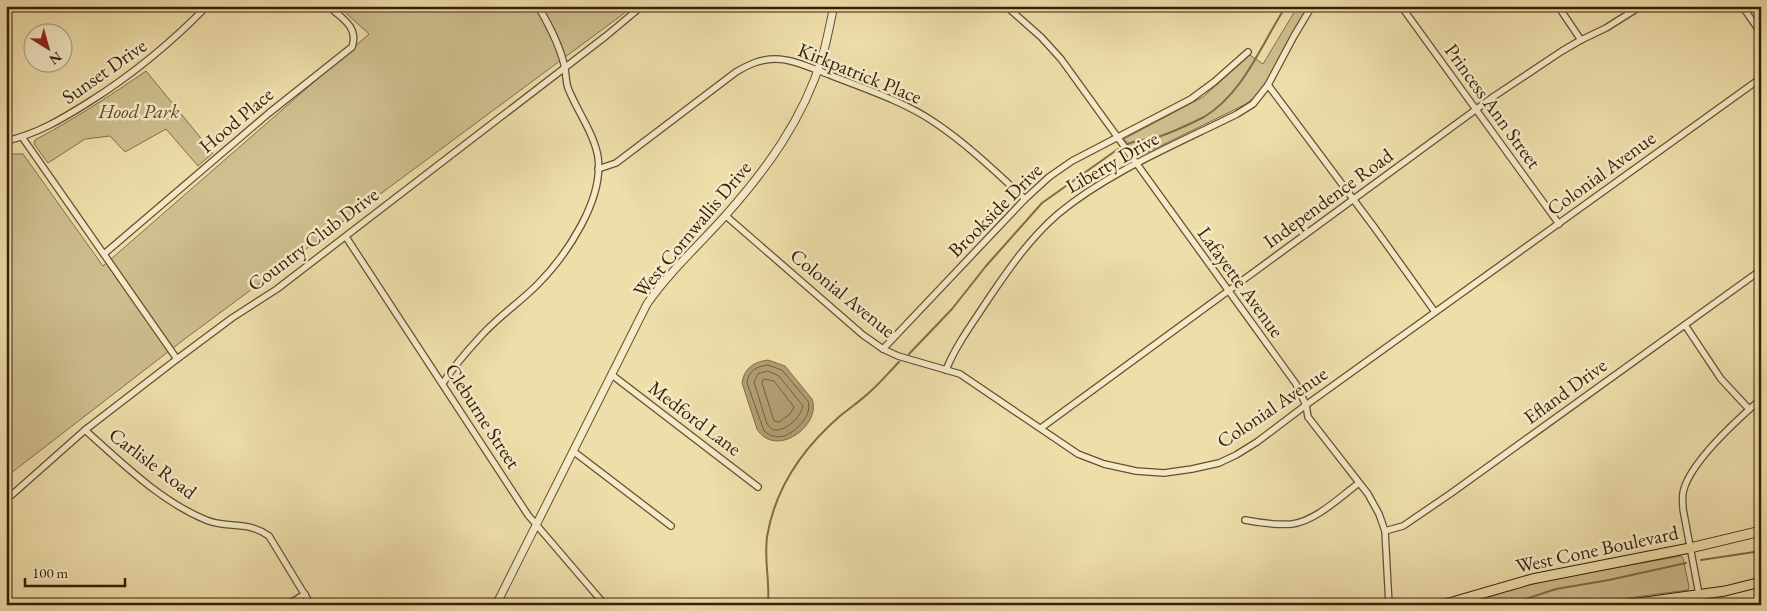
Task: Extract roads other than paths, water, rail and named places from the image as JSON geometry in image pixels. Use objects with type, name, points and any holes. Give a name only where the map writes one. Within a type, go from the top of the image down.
[{"type":"main road","name":"West Cone Boulevard","points":[[1442,605],[1532,579],[1690,548],[1761,531]]},
{"type":"main road","points":[[1624,605],[1699,595],[1746,587],[1761,582]]},
{"type":"street","name":"Hood Place","points":[[104,254],[269,113],[352,47],[355,38],[352,28],[328,6]]},
{"type":"street","points":[[443,383],[459,360],[482,334],[536,286],[552,269],[574,236],[592,200],[598,169],[598,156],[567,85],[565,68],[554,36],[538,6]]},
{"type":"street","name":"Country Club Drive","points":[[6,500],[85,430],[232,318],[277,289],[346,237],[565,68],[642,6]]},
{"type":"street","name":"West Cornwallis Drive","points":[[496,605],[641,314],[653,295],[726,216],[765,169],[788,136],[803,107],[818,70],[834,6]]},
{"type":"street","name":"Lafayette Avenue","points":[[1006,6],[1040,36],[1061,59],[1135,164],[1296,384],[1306,405],[1308,416],[1368,494],[1385,531],[1389,605]]},
{"type":"street","name":"Liberty Drive","points":[[946,370],[953,352],[1017,256],[1057,214],[1076,200],[1135,164],[1237,114],[1253,104],[1268,85],[1312,6]]},
{"type":"street","name":"Princess Ann Street","points":[[1401,6],[1558,224]]},
{"type":"street","points":[[1558,6],[1581,40]]},
{"type":"street","name":"Independence Road","points":[[1042,428],[1353,199],[1541,64],[1641,6]]},
{"type":"street","points":[[1742,6],[1761,33]]},
{"type":"street","name":"Sunset Drive","points":[[6,141],[22,137],[64,118],[128,76],[172,42],[203,8]]},
{"type":"street","name":"Brookside Drive","points":[[883,349],[1025,199],[1049,177],[1072,161],[1191,99],[1214,82],[1248,52]]},
{"type":"street","name":"Kirkpatrick Place","points":[[598,169],[616,163],[736,72],[750,64],[776,59],[790,61],[818,70],[879,94],[935,122],[990,167],[1025,199]]},
{"type":"street","name":"Colonial Avenue","points":[[726,216],[863,335],[883,349],[898,356],[960,374],[1078,454],[1104,464],[1136,471],[1164,473],[1219,463],[1257,442],[1761,78]]},
{"type":"street","points":[[1268,85],[1435,312]]},
{"type":"street","points":[[22,137],[177,359]]},
{"type":"street","name":"Cleburne Street","points":[[346,237],[536,525],[604,605]]},
{"type":"street","name":"Efland Drive","points":[[1385,531],[1403,526],[1450,494],[1761,270]]},
{"type":"street","points":[[1685,325],[1722,379],[1749,409]]},
{"type":"street","name":"Medford Lane","points":[[612,375],[758,487]]},
{"type":"street","points":[[1701,605],[1683,509],[1683,494],[1688,479],[1703,458],[1749,409],[1761,399]]},
{"type":"street","name":"Carlisle Road","points":[[85,430],[131,471],[185,510],[208,521],[248,527],[260,530],[267,535],[311,605]]},
{"type":"street","points":[[573,451],[671,526]]},
{"type":"street","points":[[1245,520],[1294,524],[1312,518],[1359,483]]},
{"type":"street","points":[[287,605],[305,594]]},
{"type":"water","points":[[768,360],[785,366],[812,399],[813,409],[810,419],[804,428],[785,440],[775,441],[765,437],[757,429],[742,383],[745,373],[750,367],[758,362]]},
{"type":"waterway","points":[[1128,144],[1158,137],[1204,117],[1218,107],[1241,81],[1286,6]]},
{"type":"waterway","points":[[909,354],[952,309],[986,266],[1042,203],[1118,149]]},
{"type":"waterway","points":[[768,605],[767,537],[771,519],[784,486],[803,455],[814,442],[840,416],[880,383],[899,362]]},
{"type":"waterway","points":[[1701,560],[1761,551]]},
{"type":"waterway","points":[[1507,605],[1556,589],[1609,580],[1686,563]]},
{"type":"park label","name":"Hood Park","points":[[139,111]]}]
